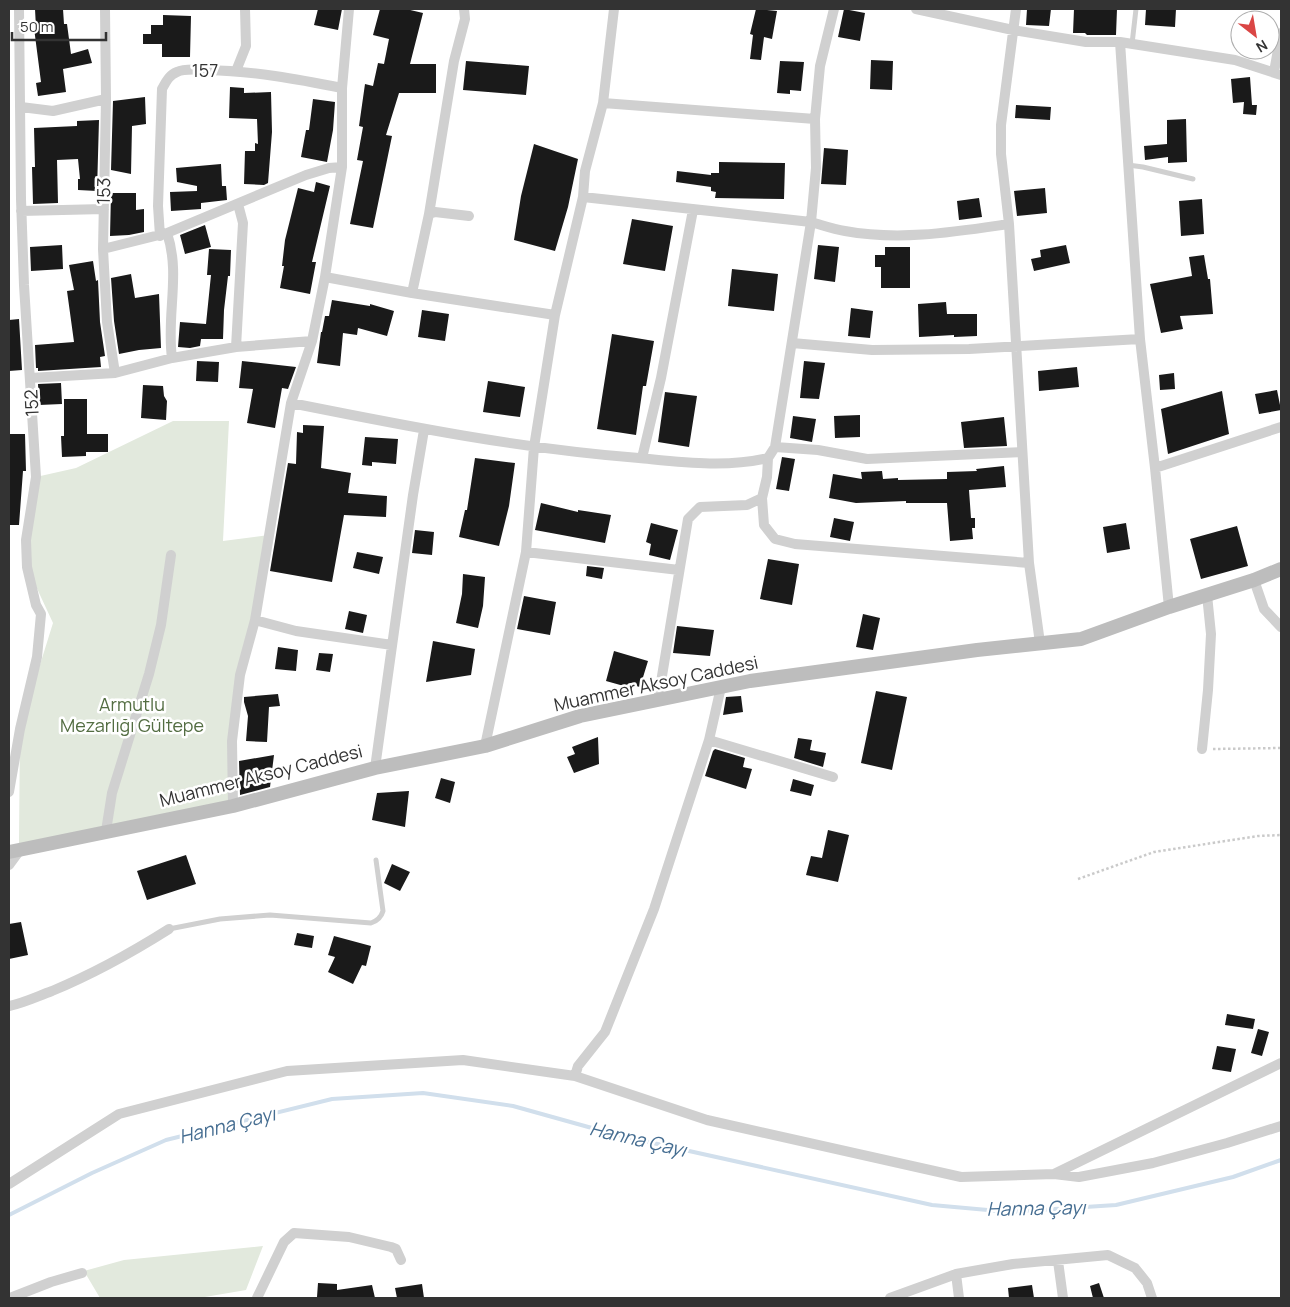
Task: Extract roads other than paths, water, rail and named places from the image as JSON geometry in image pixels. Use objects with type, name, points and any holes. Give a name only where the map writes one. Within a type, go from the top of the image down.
[{"type":"street","name":"152","points":[[9,792],[20,729],[41,632],[41,614],[36,604],[27,567],[26,540],[36,477],[21,211],[19,9]]},
{"type":"street","name":"153","points":[[106,9],[103,249],[107,322],[115,373]]},
{"type":"street","points":[[236,71],[246,46],[245,9]]},
{"type":"street","points":[[233,806],[232,741],[240,675],[255,620],[291,403],[312,341],[342,167],[342,88],[349,9]]},
{"type":"street","points":[[412,293],[429,214],[454,61],[465,19],[464,9]]},
{"type":"street","points":[[485,746],[526,552],[534,446],[555,315],[583,197],[584,171],[603,103],[614,9]]},
{"type":"street","points":[[834,9],[820,66],[815,119],[816,168],[811,222],[775,447],[768,458],[767,477],[762,498],[764,525],[775,539],[795,544],[1029,563]]},
{"type":"street","points":[[916,9],[1013,30],[1086,42],[1120,42],[1235,60],[1277,74],[1281,33]]},
{"type":"street","points":[[1016,9],[1001,125],[1001,154],[1009,224],[1029,563],[1040,643]]},
{"type":"street","points":[[1120,42],[1140,339],[1169,606]]},
{"type":"street","name":"157","points":[[172,358],[170,321],[174,260],[164,235],[158,206],[162,89],[169,77],[178,71],[236,71],[286,76],[342,88]]},
{"type":"street","points":[[21,107],[54,111],[106,99]]},
{"type":"street","points":[[603,103],[815,119]]},
{"type":"street","points":[[103,249],[164,235],[306,175],[329,168],[342,167]]},
{"type":"street","points":[[583,197],[811,222],[844,231],[883,235],[929,235],[1009,224]]},
{"type":"street","points":[[236,347],[243,223],[238,204]]},
{"type":"street","points":[[21,211],[104,209]]},
{"type":"street","points":[[642,458],[661,378],[693,210]]},
{"type":"street","points":[[429,214],[435,212],[469,216]]},
{"type":"street","points":[[324,277],[412,293],[555,315]]},
{"type":"street","points":[[792,343],[872,350],[969,349],[1140,339]]},
{"type":"street","points":[[30,378],[115,373],[172,358],[236,347],[312,341]]},
{"type":"street","points":[[291,403],[424,430],[579,453],[676,462],[722,463],[755,461],[768,458]]},
{"type":"street","points":[[1155,468],[1281,427]]},
{"type":"street","points":[[375,768],[413,495],[424,430]]},
{"type":"street","points":[[775,447],[818,450],[866,459],[1022,452]]},
{"type":"street","points":[[658,700],[688,519],[700,507],[747,505],[762,498]]},
{"type":"street","points":[[526,552],[679,570]]},
{"type":"street","points":[[106,831],[112,793],[149,674],[161,625],[171,555]]},
{"type":"street","name":"Muammer Aksoy Caddesi","points":[[14,851],[233,806],[375,768],[485,746],[580,716],[721,687],[760,680],[1081,639],[1169,606],[1254,580],[1281,569]]},
{"type":"street","points":[[1254,580],[1264,610],[1281,627]]},
{"type":"street","points":[[1202,749],[1212,634],[1207,595]]},
{"type":"street","points":[[255,620],[296,631],[392,645]]},
{"type":"street","points":[[575,1076],[578,1066],[605,1032],[654,909],[709,740],[721,687]]},
{"type":"street","points":[[709,740],[832,776]]},
{"type":"street","points":[[9,865],[14,851]]},
{"type":"street","points":[[9,1006],[79,980],[135,950],[168,929]]},
{"type":"street","points":[[9,1184],[119,1114],[287,1071],[462,1060],[575,1076],[707,1120],[961,1177],[1054,1174],[1079,1177],[1153,1163],[1281,1126]]},
{"type":"street","points":[[1054,1174],[1281,1062]]},
{"type":"street","points":[[257,1298],[284,1242],[294,1233],[349,1237],[391,1247],[396,1249],[401,1260]]},
{"type":"street","points":[[890,1298],[956,1274],[1013,1264],[1108,1255],[1135,1268],[1147,1283],[1152,1298]]},
{"type":"street","points":[[1058,1261],[1063,1298]]},
{"type":"street","points":[[10,1298],[51,1282],[82,1273]]},
{"type":"street","points":[[956,1274],[959,1298]]},
{"type":"lane","points":[[1132,44],[1136,9]]},
{"type":"lane","points":[[1128,165],[1144,166],[1194,179]]},
{"type":"lane","points":[[168,929],[220,919],[270,915],[331,921],[375,922],[382,916],[383,911],[376,860]]},
{"type":"waterway","name":"Hanna Çayı","points":[[9,1215],[92,1173],[166,1140],[332,1099],[423,1093],[513,1106],[617,1135],[932,1205],[1010,1212],[1116,1205],[1233,1177],[1281,1160]]},
{"type":"park label","name":"Armutlu Mezarlığı Gültepe","points":[[132,715]]}]
